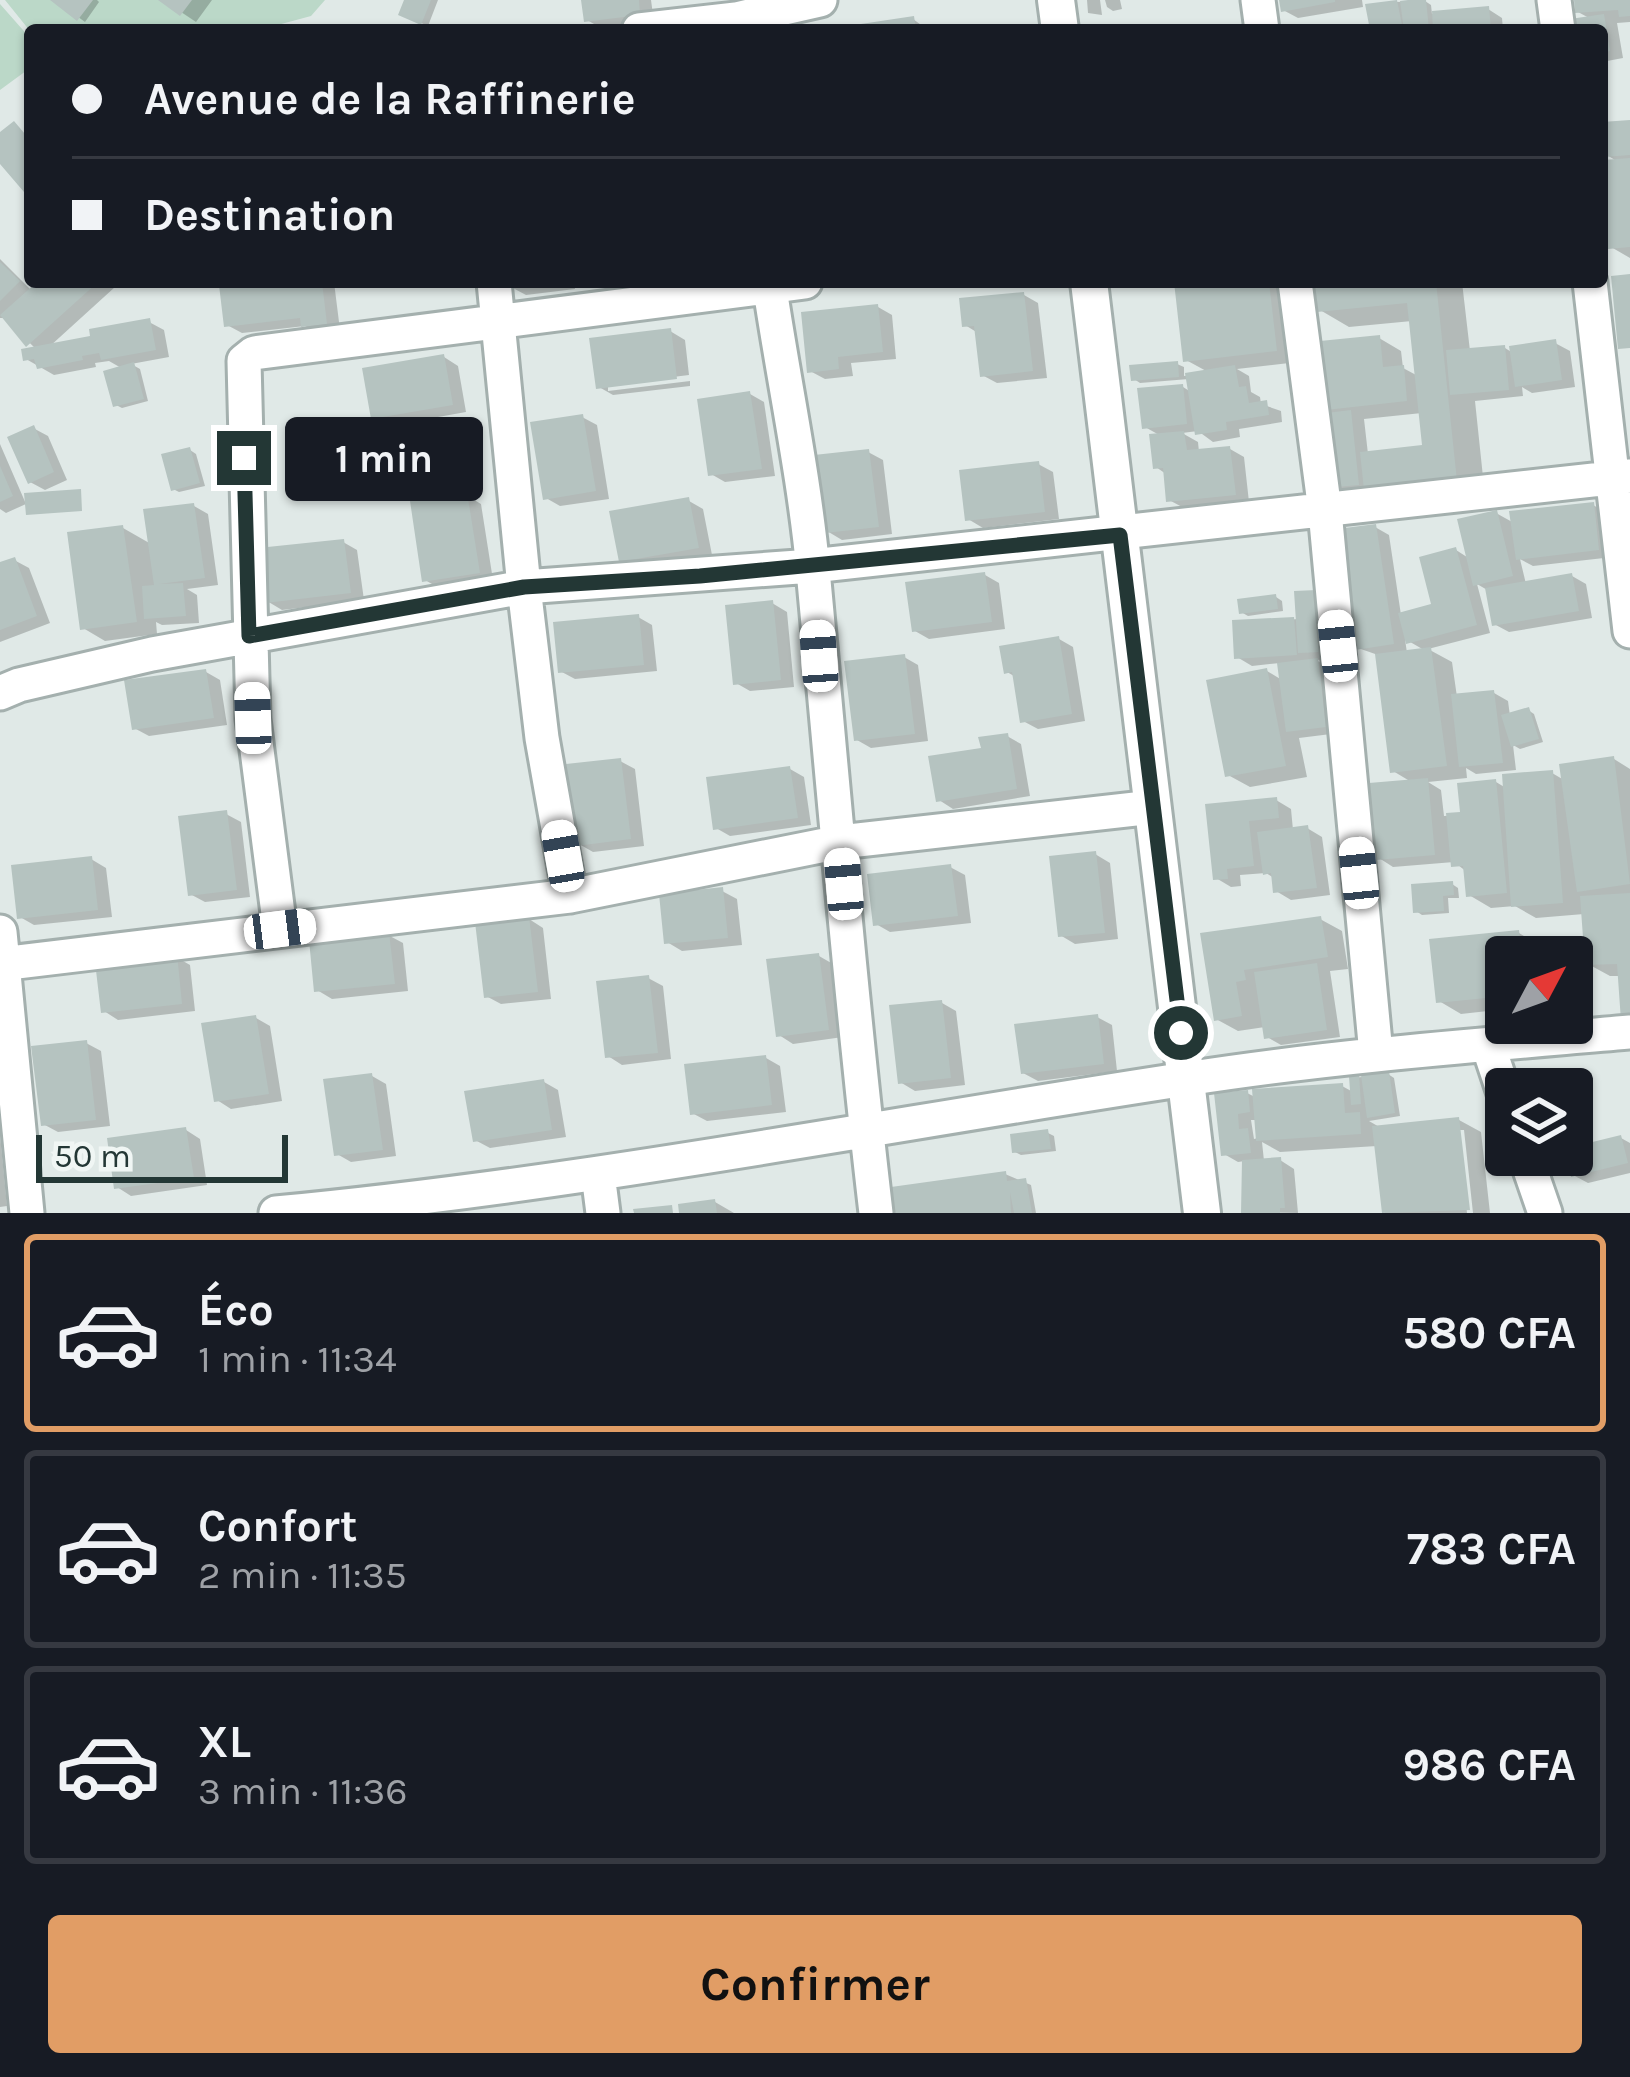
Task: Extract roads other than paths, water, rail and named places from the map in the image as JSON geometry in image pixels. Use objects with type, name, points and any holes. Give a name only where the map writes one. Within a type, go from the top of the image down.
[{"type":"street","points":[[736,24],[820,0]]},
{"type":"street","points":[[495,288],[542,738],[570,896]]},
{"type":"street","points":[[280,929],[253,718],[244,361],[254,353],[740,288]]},
{"type":"street","points":[[771,288],[812,566],[876,1213]]},
{"type":"street","points":[[1090,288],[1202,1213]]},
{"type":"street","points":[[1296,288],[1325,511],[1376,1054]]},
{"type":"street","points":[[1591,288],[1622,477],[1630,631]]},
{"type":"street","points":[[0,693],[249,636],[524,587],[812,566],[1622,477]]},
{"type":"street","points":[[27,1213],[2,953],[280,929],[570,896],[840,842],[1154,807]]},
{"type":"street","points":[[276,1213],[357,1209],[598,1174],[1187,1078],[1376,1054],[1630,1032]]},
{"type":"street","points":[[1488,1045],[1496,1068]]},
{"type":"street","points":[[598,1174],[603,1213]]},
{"type":"street","points":[[1532,1176],[1545,1213]]}]
